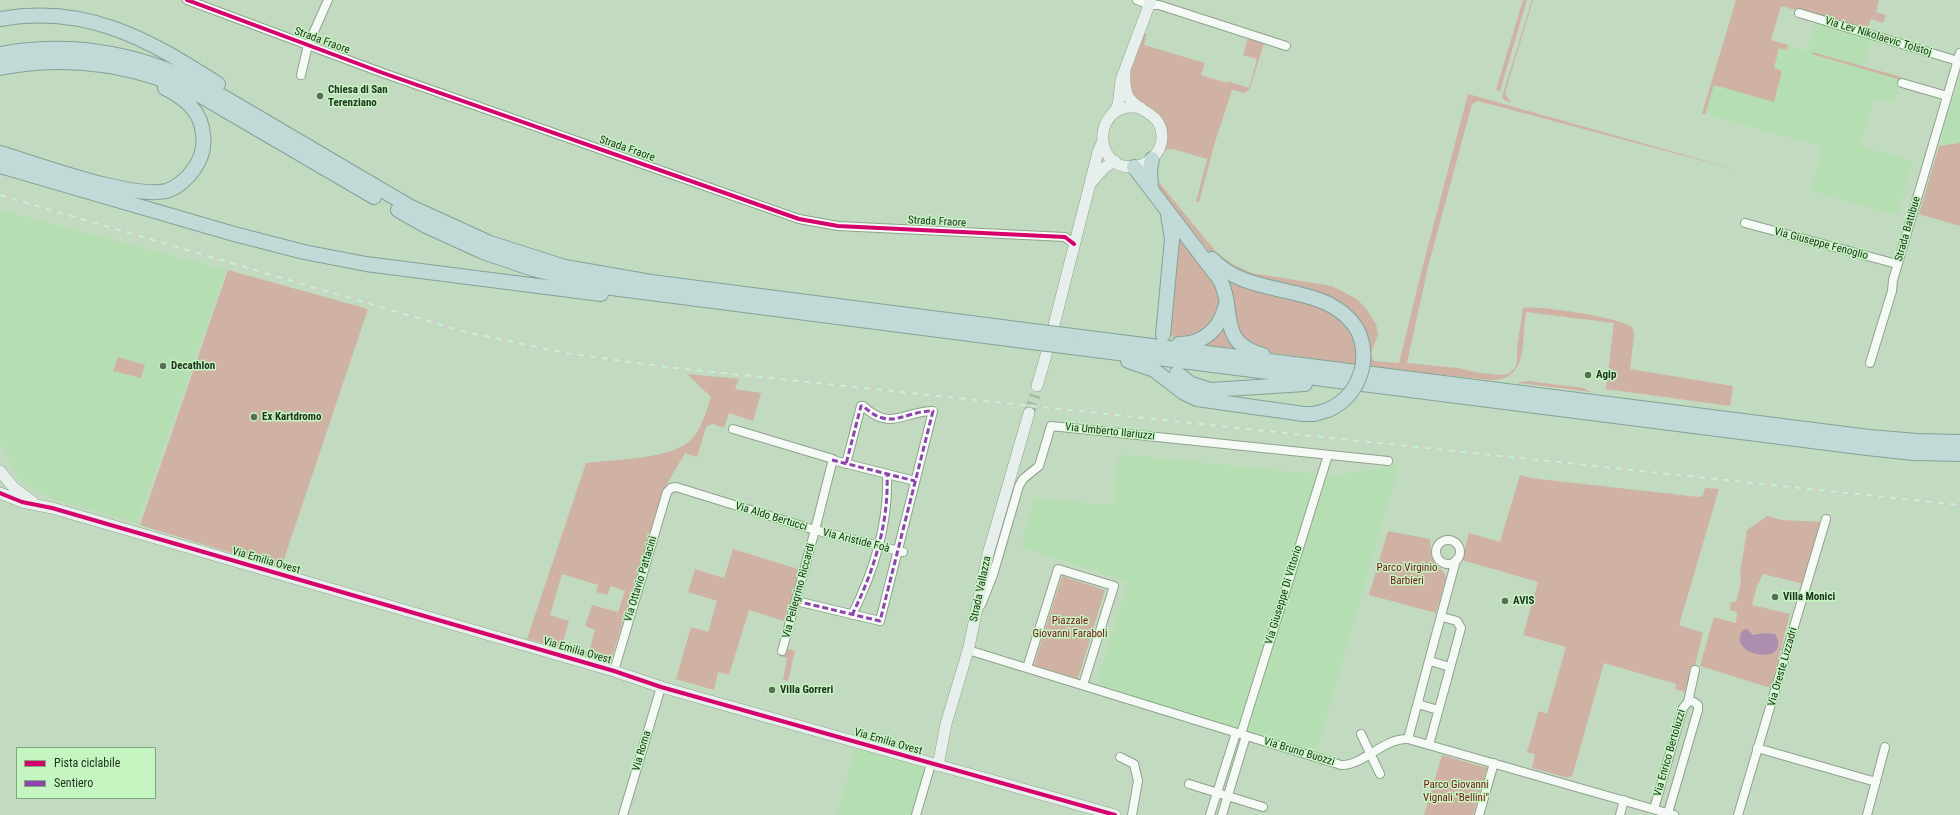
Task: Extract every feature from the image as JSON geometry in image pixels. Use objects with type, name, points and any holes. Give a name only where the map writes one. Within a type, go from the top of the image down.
[{"type":"highway","points":[[0,18],[26,16],[60,17],[84,20],[126,32],[152,44],[180,60],[297,135],[333,160],[409,206],[447,225],[490,243],[565,267],[651,282],[1339,381],[1867,448],[1914,453],[1960,454]]},
{"type":"highway","points":[[0,54],[36,50],[79,50],[115,54],[151,63],[188,77],[299,143],[333,160]]},
{"type":"highway","points":[[0,68],[58,61],[92,63],[120,67],[144,73],[182,87],[426,226],[484,252],[533,269],[604,287],[707,301],[1032,336]]},
{"type":"highway","points":[[0,153],[123,188],[151,192],[166,190],[184,181],[199,162],[203,151],[202,126],[200,118],[190,103],[167,88],[119,72],[58,61]]},
{"type":"highway","points":[[1151,189],[1150,169],[1152,159]]},
{"type":"highway","points":[[0,166],[257,240],[334,258],[660,302],[707,301]]},
{"type":"highway","points":[[1134,167],[1218,276],[1224,290],[1233,335],[1244,346],[1254,352],[1270,356],[1336,365],[1379,375]]},
{"type":"highway","points":[[1072,342],[1141,364],[1158,372],[1184,393],[1203,401],[1304,414],[1318,413],[1328,410],[1346,398],[1360,377],[1364,352],[1358,331],[1344,314],[1327,303],[1251,283],[1228,273],[1215,262],[1185,227],[1165,207]]},
{"type":"highway","points":[[1163,335],[1172,234],[1165,207]]},
{"type":"highway","points":[[1072,342],[1116,337],[1174,344],[1194,343],[1205,338],[1214,330],[1226,304]]},
{"type":"highway","points":[[1099,339],[1870,437],[1917,441],[1960,442]]},
{"type":"highway","points":[[1177,373],[1196,386],[1216,391],[1283,385],[1329,384],[1339,381]]},
{"type":"street","name":"Strada Fraore","points":[[187,0],[308,45],[799,219],[838,226],[1065,237],[1074,244]]},
{"type":"street","points":[[301,75],[308,45],[328,0]]},
{"type":"street","points":[[1137,0],[1159,5],[1286,46]]},
{"type":"street","points":[[1054,325],[1098,152],[1102,143],[1103,128],[1117,108],[1121,80],[1150,3]]},
{"type":"street","name":"Via Lev Nikolaevic Tolstoj","points":[[1799,13],[1959,57]]},
{"type":"street","name":"Strada Battibue","points":[[1870,363],[1892,291],[1897,264],[1959,57]]},
{"type":"street","points":[[1102,143],[1109,156],[1115,161],[1121,165],[1134,167],[1144,164],[1152,159],[1160,147],[1162,134],[1157,121],[1153,116],[1128,97],[1125,85],[1125,72]]},
{"type":"street","points":[[1902,83],[1947,96]]},
{"type":"street","points":[[1111,115],[1125,108],[1141,108]]},
{"type":"street","points":[[1091,183],[1105,167],[1115,161]]},
{"type":"street","name":"Via Giuseppe Fenoglio","points":[[1745,223],[1897,264]]},
{"type":"street","points":[[1036,391],[1047,352]]},
{"type":"street","points":[[796,601],[880,621],[901,552],[915,481],[933,411],[921,412],[894,420],[871,413],[861,406],[846,464]]},
{"type":"street","name":"Strada Vallazza","points":[[934,765],[968,650],[988,554],[1029,413]]},
{"type":"street","name":"Via Umberto Ilariuzzi","points":[[973,628],[993,575],[1019,486],[1023,479],[1038,466],[1051,426],[1388,461]]},
{"type":"street","points":[[733,429],[833,459],[832,460],[915,481]]},
{"type":"street","name":"Via Giuseppe Di Vittorio","points":[[1241,734],[1328,455]]},
{"type":"street","name":"Via Aldo Bertucci","points":[[671,488],[676,487],[815,530],[832,460]]},
{"type":"street","points":[[0,471],[14,488],[35,504]]},
{"type":"street","points":[[852,615],[867,584],[879,546],[885,514],[887,474]]},
{"type":"street","name":"Via Ottavio Pattacini","points":[[614,671],[665,499],[671,488]]},
{"type":"street","name":"Via Emilia Ovest","points":[[0,494],[22,502],[35,504],[614,671],[661,687],[1115,815]]},
{"type":"street","name":"Via Oreste Lizzadri","points":[[1738,815],[1826,518]]},
{"type":"street","name":"Via Aristide Foà","points":[[815,530],[901,552]]},
{"type":"street","name":"Via Pellegrino Riccardi","points":[[782,651],[815,530]]},
{"type":"street","points":[[1408,739],[1442,617],[1452,577],[1456,560],[1460,553],[1458,545],[1452,540],[1443,541],[1438,546],[1436,553],[1439,560],[1446,564],[1452,577]]},
{"type":"street","points":[[1446,564],[1456,560]]},
{"type":"street","points":[[1027,668],[1058,568],[1114,586],[1083,685]]},
{"type":"street","points":[[1429,745],[1461,628],[1457,621],[1442,617]]},
{"type":"street","name":"Via Bruno Buozzi","points":[[968,650],[1341,765],[1347,765],[1397,739],[1408,739],[1671,814]]},
{"type":"street","points":[[1430,661],[1450,666]]},
{"type":"street","points":[[1688,702],[1695,670]]},
{"type":"street","name":"Via Roma","points":[[623,815],[661,687]]},
{"type":"street","name":"Via Enrico Bertoluzzi","points":[[1654,809],[1683,708],[1688,702],[1695,702],[1698,710],[1671,814]]},
{"type":"street","points":[[1418,704],[1438,710]]},
{"type":"street","points":[[1210,815],[1217,792],[1241,734]]},
{"type":"street","points":[[1222,815],[1228,796],[1241,734]]},
{"type":"street","points":[[1361,734],[1380,774]]},
{"type":"street","points":[[1868,815],[1885,747]]},
{"type":"street","points":[[1757,748],[1876,782]]},
{"type":"street","points":[[1120,757],[1134,764],[1138,776],[1132,815]]},
{"type":"street","points":[[1479,815],[1494,763]]},
{"type":"street","points":[[916,815],[934,765]]},
{"type":"street","points":[[1189,784],[1263,807]]},
{"type":"street","points":[[1620,815],[1624,800]]},
{"type":"shaded area","points":[[1816,21],[1866,35],[1871,42],[1864,66],[1901,77],[1894,103],[1874,98],[1861,146],[1913,161],[1897,215],[1810,191],[1823,147],[1705,114],[1729,35],[1786,50],[1788,45],[1807,51]]},
{"type":"shaded area","points":[[1960,76],[1960,143],[1939,146]]},
{"type":"shaded area","points":[[0,210],[226,270],[137,523],[53,499],[21,483],[0,442]]},
{"type":"shaded area","points":[[1119,454],[1333,476],[1399,465],[1316,753],[1096,686],[1128,582],[1021,547],[1034,498],[1113,505]]},
{"type":"shaded area","points":[[1747,629],[1753,635],[1764,633],[1775,634],[1778,644],[1775,651],[1768,654],[1759,654],[1750,652],[1743,647],[1740,639],[1743,630]]},
{"type":"shaded area","points":[[856,746],[931,769],[915,815],[837,815]]},
{"type":"green space","points":[[1523,0],[1527,0],[1500,91],[1496,90]]},
{"type":"green space","points":[[1532,0],[1505,93],[1511,103],[1504,100],[1502,97]]},
{"type":"green space","points":[[1736,0],[1879,0],[1876,12],[1886,15],[1883,23],[1871,19],[1867,30],[1781,6],[1771,40],[1788,45],[1787,50],[1779,48],[1774,68],[1782,71],[1774,102],[1714,85],[1705,114],[1702,114]]},
{"type":"green space","points":[[1144,34],[1147,34],[1144,45],[1205,63],[1201,75],[1227,83],[1228,81],[1249,88],[1257,59],[1243,55],[1249,35],[1265,40],[1250,88],[1245,93],[1232,90],[1215,142],[1199,202],[1196,202],[1207,159],[1173,149],[1166,150],[1156,165],[1157,180],[1217,253],[1232,264],[1252,273],[1332,286],[1355,298],[1365,307],[1376,324],[1378,334],[1371,354],[1374,361],[1399,363],[1468,94],[1745,172],[1478,101],[1472,104],[1428,267],[1407,363],[1459,368],[1474,372],[1498,375],[1508,374],[1515,368],[1517,362],[1517,348],[1523,308],[1562,310],[1614,320],[1633,328],[1634,336],[1630,369],[1733,386],[1730,406],[1606,389],[1614,323],[1526,312],[1523,346],[1518,366],[1512,374],[1503,378],[1490,380],[1368,367],[1368,350],[1366,341],[1360,327],[1347,312],[1333,302],[1299,291],[1263,284],[1230,270],[1212,254],[1157,189],[1153,180],[1152,166],[1164,144],[1165,136],[1163,124],[1157,116],[1135,99],[1130,91],[1129,80],[1137,48]]},
{"type":"green space","points":[[1812,52],[1901,77],[1901,80],[1812,54]]},
{"type":"green space","points":[[1960,143],[1960,226],[1919,214],[1939,146]]},
{"type":"green space","points":[[1179,234],[1206,268],[1212,278],[1220,297],[1220,305],[1209,330],[1174,341],[1172,336],[1167,336]]},
{"type":"green space","name":"Ex Kartdromo","points":[[228,270],[368,309],[281,568],[140,525]]},
{"type":"green space","points":[[1226,277],[1327,307],[1354,333],[1359,365],[1266,352],[1240,338]]},
{"type":"green space","points":[[1224,322],[1242,351],[1205,346],[1204,344]]},
{"type":"green space","points":[[118,357],[145,365],[141,378],[113,371]]},
{"type":"green space","points":[[687,374],[739,379],[735,389],[761,393],[753,421],[729,413],[724,428],[713,424],[706,427],[697,457],[685,453],[662,493],[611,660],[605,661],[581,654],[582,651],[589,652],[595,630],[585,626],[592,605],[618,612],[625,591],[611,586],[607,595],[596,592],[598,585],[562,574],[550,615],[569,621],[562,645],[569,647],[568,650],[527,639],[586,463],[662,454],[688,443],[696,434],[705,416],[711,397]]},
{"type":"green space","points":[[1528,381],[1584,388],[1591,392],[1519,383]]},
{"type":"green space","points":[[1520,475],[1530,478],[1699,497],[1703,496],[1705,488],[1719,489],[1679,625],[1703,633],[1688,693],[1675,689],[1676,684],[1604,663],[1572,777],[1569,776],[1568,778],[1532,768],[1535,754],[1527,752],[1539,711],[1547,714],[1566,647],[1523,635],[1538,582],[1462,560],[1469,533],[1500,542]]},
{"type":"green space","points":[[1767,516],[1782,520],[1822,522],[1804,584],[1763,574],[1757,586],[1752,605],[1790,614],[1771,688],[1700,666],[1714,617],[1736,623],[1737,612],[1730,610],[1731,602],[1736,602],[1741,582],[1740,573],[1747,530]]},
{"type":"green space","name":"Parco Virginio Barbieri","points":[[1388,531],[1430,539],[1431,556],[1436,565],[1444,572],[1446,578],[1436,613],[1369,595]]},
{"type":"green space","points":[[733,549],[798,569],[799,571],[784,621],[749,610],[729,675],[718,672],[714,690],[676,679],[691,627],[708,632],[717,601],[688,592],[695,569],[724,578]]},
{"type":"green space","name":"Piazzale Giovanni Faraboli","points":[[1062,576],[1105,590],[1078,679],[1034,665]]},
{"type":"green space","points":[[780,647],[795,651],[788,681],[783,680],[787,658],[779,656],[778,653]]},
{"type":"green space","name":"Parco Giovanni Vignali \"Bellini\"","points":[[1442,755],[1487,768],[1473,815],[1424,815]]},
{"type":"tunnel","points":[[1029,413],[1035,395]]},
{"type":"railway","points":[[0,195],[462,331],[565,353],[667,367],[1960,505]]},
{"type":"marked path","points":[[796,601],[880,621],[933,411],[890,419],[882,418],[873,414],[861,406],[846,464]]},
{"type":"marked path","points":[[832,460],[915,481]]},
{"type":"marked path","points":[[852,615],[867,581],[883,529],[887,492],[887,474]]},
{"type":"cycle path","points":[[187,0],[383,73],[799,219],[838,226],[1065,237],[1074,244]]},
{"type":"cycle path","points":[[0,493],[22,502],[52,508],[614,671],[661,687],[1115,815]]},
{"type":"place","name":"Chiesa di San Terenziano","points":[[320,96]]},
{"type":"place","name":"Decathlon","points":[[163,366]]},
{"type":"place","name":"Agip","points":[[1588,375]]},
{"type":"place","name":"Ex Kartdromo","points":[[254,417]]},
{"type":"place","name":"Villa Monici","points":[[1775,597]]},
{"type":"place","name":"AVIS","points":[[1505,601]]},
{"type":"place","name":"Villa Gorreri","points":[[772,690]]}]
